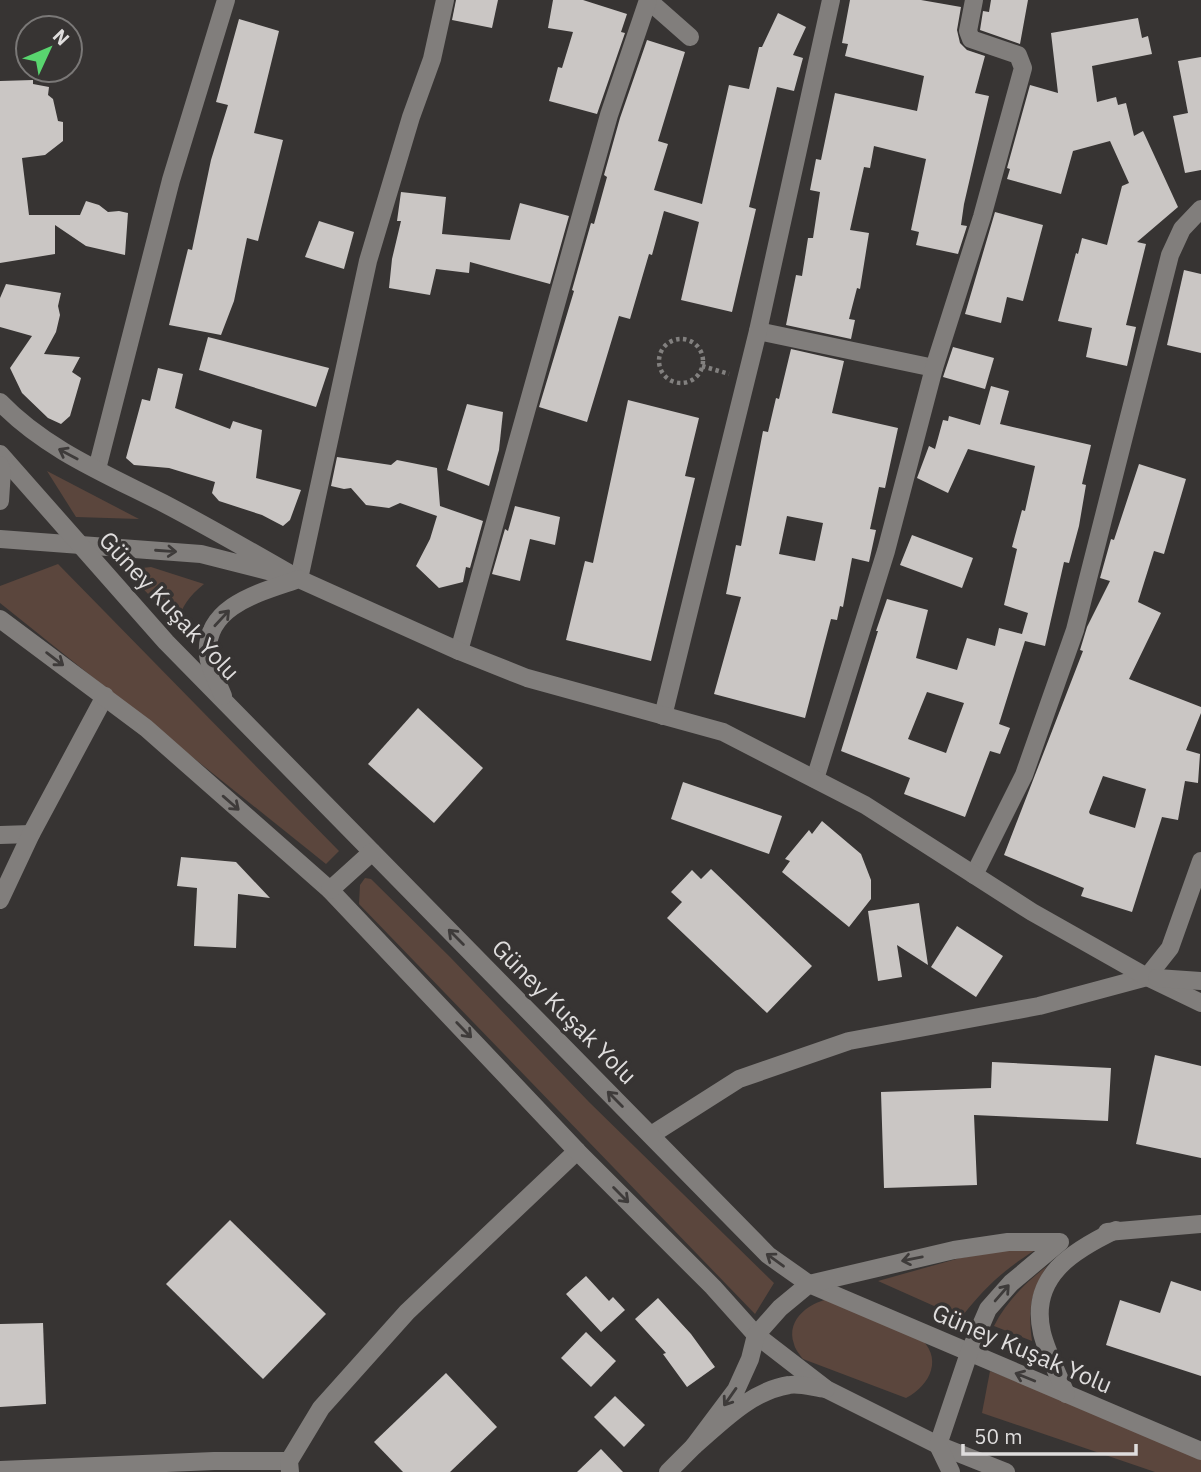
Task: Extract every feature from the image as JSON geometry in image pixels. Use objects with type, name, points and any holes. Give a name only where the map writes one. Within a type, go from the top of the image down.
[{"type":"main road","points":[[97,469],[171,180],[226,0]]},
{"type":"main road","points":[[299,579],[368,261],[411,117],[432,59],[444,0]]},
{"type":"main road","points":[[459,651],[609,115],[648,0],[690,37]]},
{"type":"main road","points":[[663,716],[747,378],[831,0]]},
{"type":"main road","points":[[815,779],[886,551],[934,368],[982,217],[1023,68],[1018,55],[971,39],[968,31],[974,0]]},
{"type":"main road","points":[[974,875],[1024,775],[1075,629],[1170,255],[1182,229],[1199,213]]},
{"type":"main road","points":[[758,331],[934,368]]},
{"type":"main road","points":[[0,402],[16,418],[59,450],[299,579],[459,651],[527,678],[723,733],[815,779],[865,805],[1031,912],[1147,977],[1201,1003]]},
{"type":"main road","name":"Güney Kuşak Yolu","points":[[0,454],[166,642],[768,1255],[809,1284],[1201,1451]]},
{"type":"main road","points":[[0,465],[0,501]]},
{"type":"main road","points":[[0,539],[201,554],[299,579]]},
{"type":"main road","points":[[225,702],[208,657],[209,632],[225,612],[243,599],[299,579]]},
{"type":"main road","points":[[0,619],[146,728],[330,890],[577,1151],[713,1287],[756,1335],[827,1389],[938,1444],[1006,1472]]},
{"type":"main road","points":[[0,900],[105,696]]},
{"type":"main road","points":[[0,835],[32,834]]},
{"type":"main road","points":[[330,890],[372,852]]},
{"type":"main road","points":[[1147,977],[1170,948],[1201,861]]},
{"type":"main road","points":[[651,1135],[739,1079],[849,1041],[1039,1006],[1147,977],[1201,981]]},
{"type":"main road","points":[[0,1470],[214,1461],[290,1466],[321,1408],[407,1312],[577,1151]]},
{"type":"main road","points":[[694,1446],[736,1390],[750,1359],[756,1335],[780,1307],[809,1284],[954,1250],[1008,1242],[1060,1242],[1116,1230],[1201,1224]]},
{"type":"main road","points":[[1066,1394],[1042,1332],[1041,1300],[1049,1279],[1059,1265],[1085,1245],[1116,1230]]},
{"type":"main road","points":[[951,1472],[938,1444],[969,1353],[988,1309],[1026,1269],[1060,1242]]},
{"type":"main road","points":[[668,1472],[738,1408],[766,1391],[791,1384],[827,1389]]},
{"type":"path","points":[[686,340],[699,350],[702,366],[699,374],[692,380],[675,383],[662,373],[659,356],[669,342],[686,340]]},
{"type":"path","points":[[702,366],[747,378]]},
{"type":"shaded area","points":[[47,471],[139,519],[76,517]]},
{"type":"shaded area","points":[[58,564],[339,851],[326,864],[0,603],[0,586]]},
{"type":"shaded area","points":[[151,567],[204,584],[187,602],[177,624],[125,570]]},
{"type":"shaded area","points":[[365,878],[371,879],[450,957],[589,1102],[774,1283],[755,1314],[359,904],[360,885]]},
{"type":"shaded area","points":[[1046,1244],[999,1276],[961,1318],[878,1281],[960,1258]]},
{"type":"shaded area","points":[[1047,1266],[1032,1302],[1032,1341],[994,1326],[1017,1293]]},
{"type":"shaded area","points":[[833,1298],[918,1336],[926,1344],[932,1361],[928,1378],[922,1386],[906,1398],[803,1359],[795,1348],[793,1326],[802,1312],[809,1307]]},
{"type":"shaded area","points":[[990,1371],[1201,1452],[1201,1472],[1155,1472],[982,1413]]},
{"type":"building","points":[[456,0],[498,0],[492,28],[452,20]]},
{"type":"building","points":[[553,0],[583,0],[627,14],[621,32],[625,33],[597,114],[549,101],[558,67],[562,68],[573,32],[548,28]]},
{"type":"building","points":[[850,0],[921,0],[961,7],[957,30],[960,43],[967,50],[985,56],[975,93],[989,96],[964,204],[961,225],[967,226],[958,254],[916,245],[919,232],[911,230],[926,159],[874,146],[870,168],[864,167],[850,230],[869,233],[860,289],[857,288],[849,319],[855,320],[851,339],[786,325],[796,275],[802,276],[808,238],[813,238],[820,192],[810,190],[816,159],[821,160],[835,93],[917,111],[924,76],[845,56],[848,44],[842,43]]},
{"type":"building","points":[[991,0],[1028,0],[1020,44],[980,30],[983,11],[989,12]]},
{"type":"building","points":[[778,13],[806,27],[793,55],[803,58],[794,91],[777,87],[749,207],[756,209],[732,312],[681,300],[699,222],[664,211],[630,319],[619,316],[587,422],[539,407],[574,291],[572,290],[591,223],[594,224],[620,118],[647,40],[685,52],[658,141],[668,144],[654,190],[702,204],[729,85],[749,89],[759,47],[762,47]]},
{"type":"building","points":[[1138,18],[1142,38],[1148,36],[1152,54],[1092,66],[1097,102],[1116,97],[1118,105],[1126,103],[1134,136],[1143,131],[1178,207],[1137,242],[1146,244],[1126,325],[1136,327],[1127,366],[1086,357],[1092,328],[1058,321],[1082,238],[1107,245],[1122,186],[1129,183],[1110,141],[1073,151],[1061,194],[1007,179],[1010,169],[1007,168],[1030,85],[1058,93],[1051,33]]},
{"type":"building","points":[[239,19],[279,31],[254,133],[283,140],[258,241],[247,238],[234,301],[221,335],[169,325],[188,249],[192,250],[211,160],[228,105],[216,102]]},
{"type":"building","points":[[1201,57],[1201,170],[1185,173],[1173,116],[1188,113],[1178,61]]},
{"type":"building","points":[[0,81],[14,81],[14,84],[49,87],[48,95],[53,99],[58,121],[63,122],[63,141],[45,155],[22,158],[29,215],[80,215],[86,201],[99,205],[108,212],[128,213],[125,255],[86,246],[55,225],[55,254],[0,263]]},
{"type":"building","points":[[401,192],[446,197],[442,234],[510,240],[520,203],[569,216],[550,284],[470,262],[469,273],[436,269],[430,295],[389,288],[392,259],[401,221],[397,221]]},
{"type":"building","points":[[995,212],[1043,225],[1023,301],[1007,297],[1001,323],[965,314]]},
{"type":"building","points":[[319,221],[354,232],[344,269],[305,257]]},
{"type":"building","points":[[1184,270],[1201,274],[1201,353],[1167,345]]},
{"type":"building","points":[[6,284],[61,293],[56,332],[44,354],[80,357],[72,372],[81,378],[70,416],[61,424],[48,418],[22,393],[10,368],[32,336],[0,327],[0,298]]},
{"type":"building","points":[[208,337],[329,368],[316,407],[199,370]]},
{"type":"building","points":[[953,347],[994,358],[985,389],[943,377]]},
{"type":"building","points":[[791,349],[844,361],[832,413],[898,428],[885,488],[879,487],[870,529],[876,530],[869,562],[852,558],[843,607],[840,606],[837,620],[831,619],[805,718],[714,694],[741,597],[726,594],[736,545],[741,546],[763,431],[768,432],[776,398],[779,399]],"holes":[[[787,516],[823,523],[815,561],[779,554]]]},
{"type":"building","points":[[158,368],[183,374],[175,408],[230,429],[233,421],[262,430],[256,478],[301,490],[290,520],[283,526],[262,515],[219,501],[212,493],[215,482],[169,468],[134,465],[126,458],[142,399],[150,401]]},
{"type":"building","points":[[991,386],[1009,391],[1000,424],[1091,445],[1082,484],[1086,485],[1079,526],[1069,563],[1064,562],[1045,646],[1025,641],[999,724],[1010,728],[1000,754],[990,751],[965,817],[904,794],[910,778],[841,751],[887,599],[928,610],[916,658],[957,670],[967,638],[995,646],[999,628],[1022,634],[1028,613],[1004,605],[1017,549],[1012,547],[1022,510],[1025,511],[1035,466],[968,449],[948,493],[917,478],[929,446],[935,449],[943,420],[948,421],[949,416],[980,425]],"holes":[[[927,692],[964,703],[946,753],[908,739]]]},
{"type":"building","points":[[628,400],[699,418],[685,476],[695,478],[651,661],[566,640],[585,561],[593,563]]},
{"type":"building","points":[[467,404],[503,412],[499,450],[489,486],[447,470]]},
{"type":"building","points":[[337,457],[391,465],[397,460],[437,468],[440,506],[483,521],[470,568],[466,567],[463,582],[439,588],[416,566],[430,539],[437,516],[400,503],[389,508],[366,505],[351,488],[331,486]]},
{"type":"building","points":[[1139,464],[1186,479],[1164,554],[1154,551],[1138,602],[1161,613],[1129,679],[1201,707],[1186,750],[1200,754],[1198,783],[1185,781],[1178,820],[1162,817],[1132,912],[1081,896],[1084,888],[1004,855],[1083,651],[1080,650],[1087,627],[1110,581],[1100,578],[1111,539],[1114,540]],"holes":[[[1103,776],[1146,789],[1135,828],[1089,812]]]},
{"type":"building","points":[[515,506],[560,517],[555,545],[530,539],[520,581],[492,574],[505,529],[508,531]]},
{"type":"building","points":[[912,535],[973,558],[962,588],[900,565]]},
{"type":"building","points":[[418,708],[483,768],[434,823],[368,764]]},
{"type":"building","points":[[683,782],[782,816],[769,854],[671,819]]},
{"type":"building","points":[[822,821],[861,854],[871,880],[871,899],[849,927],[782,872],[790,861],[785,859],[809,830],[812,834]]},
{"type":"building","points":[[181,857],[236,862],[270,898],[238,894],[236,948],[194,946],[197,888],[177,886]]},
{"type":"building","points":[[711,869],[812,966],[767,1013],[667,918],[682,902],[671,892],[692,870],[701,879]]},
{"type":"building","points":[[919,903],[928,965],[897,945],[902,977],[878,981],[868,911]]},
{"type":"building","points":[[957,926],[1003,956],[976,997],[931,967]]},
{"type":"building","points":[[1155,1055],[1201,1066],[1201,1158],[1136,1144]]},
{"type":"building","points":[[992,1062],[1111,1068],[1108,1121],[974,1115],[977,1185],[884,1188],[881,1092],[991,1088]]},
{"type":"building","points":[[230,1220],[326,1314],[263,1379],[166,1284]]},
{"type":"building","points":[[586,1276],[609,1301],[613,1297],[625,1310],[601,1332],[566,1294]]},
{"type":"building","points":[[1171,1281],[1201,1291],[1201,1376],[1106,1345],[1120,1300],[1160,1313]]},
{"type":"building","points":[[658,1298],[691,1334],[715,1367],[687,1387],[663,1354],[666,1353],[635,1319]]},
{"type":"building","points":[[43,1323],[46,1404],[0,1407],[0,1324]]},
{"type":"building","points":[[586,1332],[616,1361],[591,1387],[561,1358]]},
{"type":"building","points":[[446,1373],[497,1427],[450,1472],[403,1472],[374,1442]]},
{"type":"building","points":[[615,1396],[645,1425],[624,1447],[594,1417]]},
{"type":"building","points":[[601,1449],[623,1472],[577,1472]]}]
